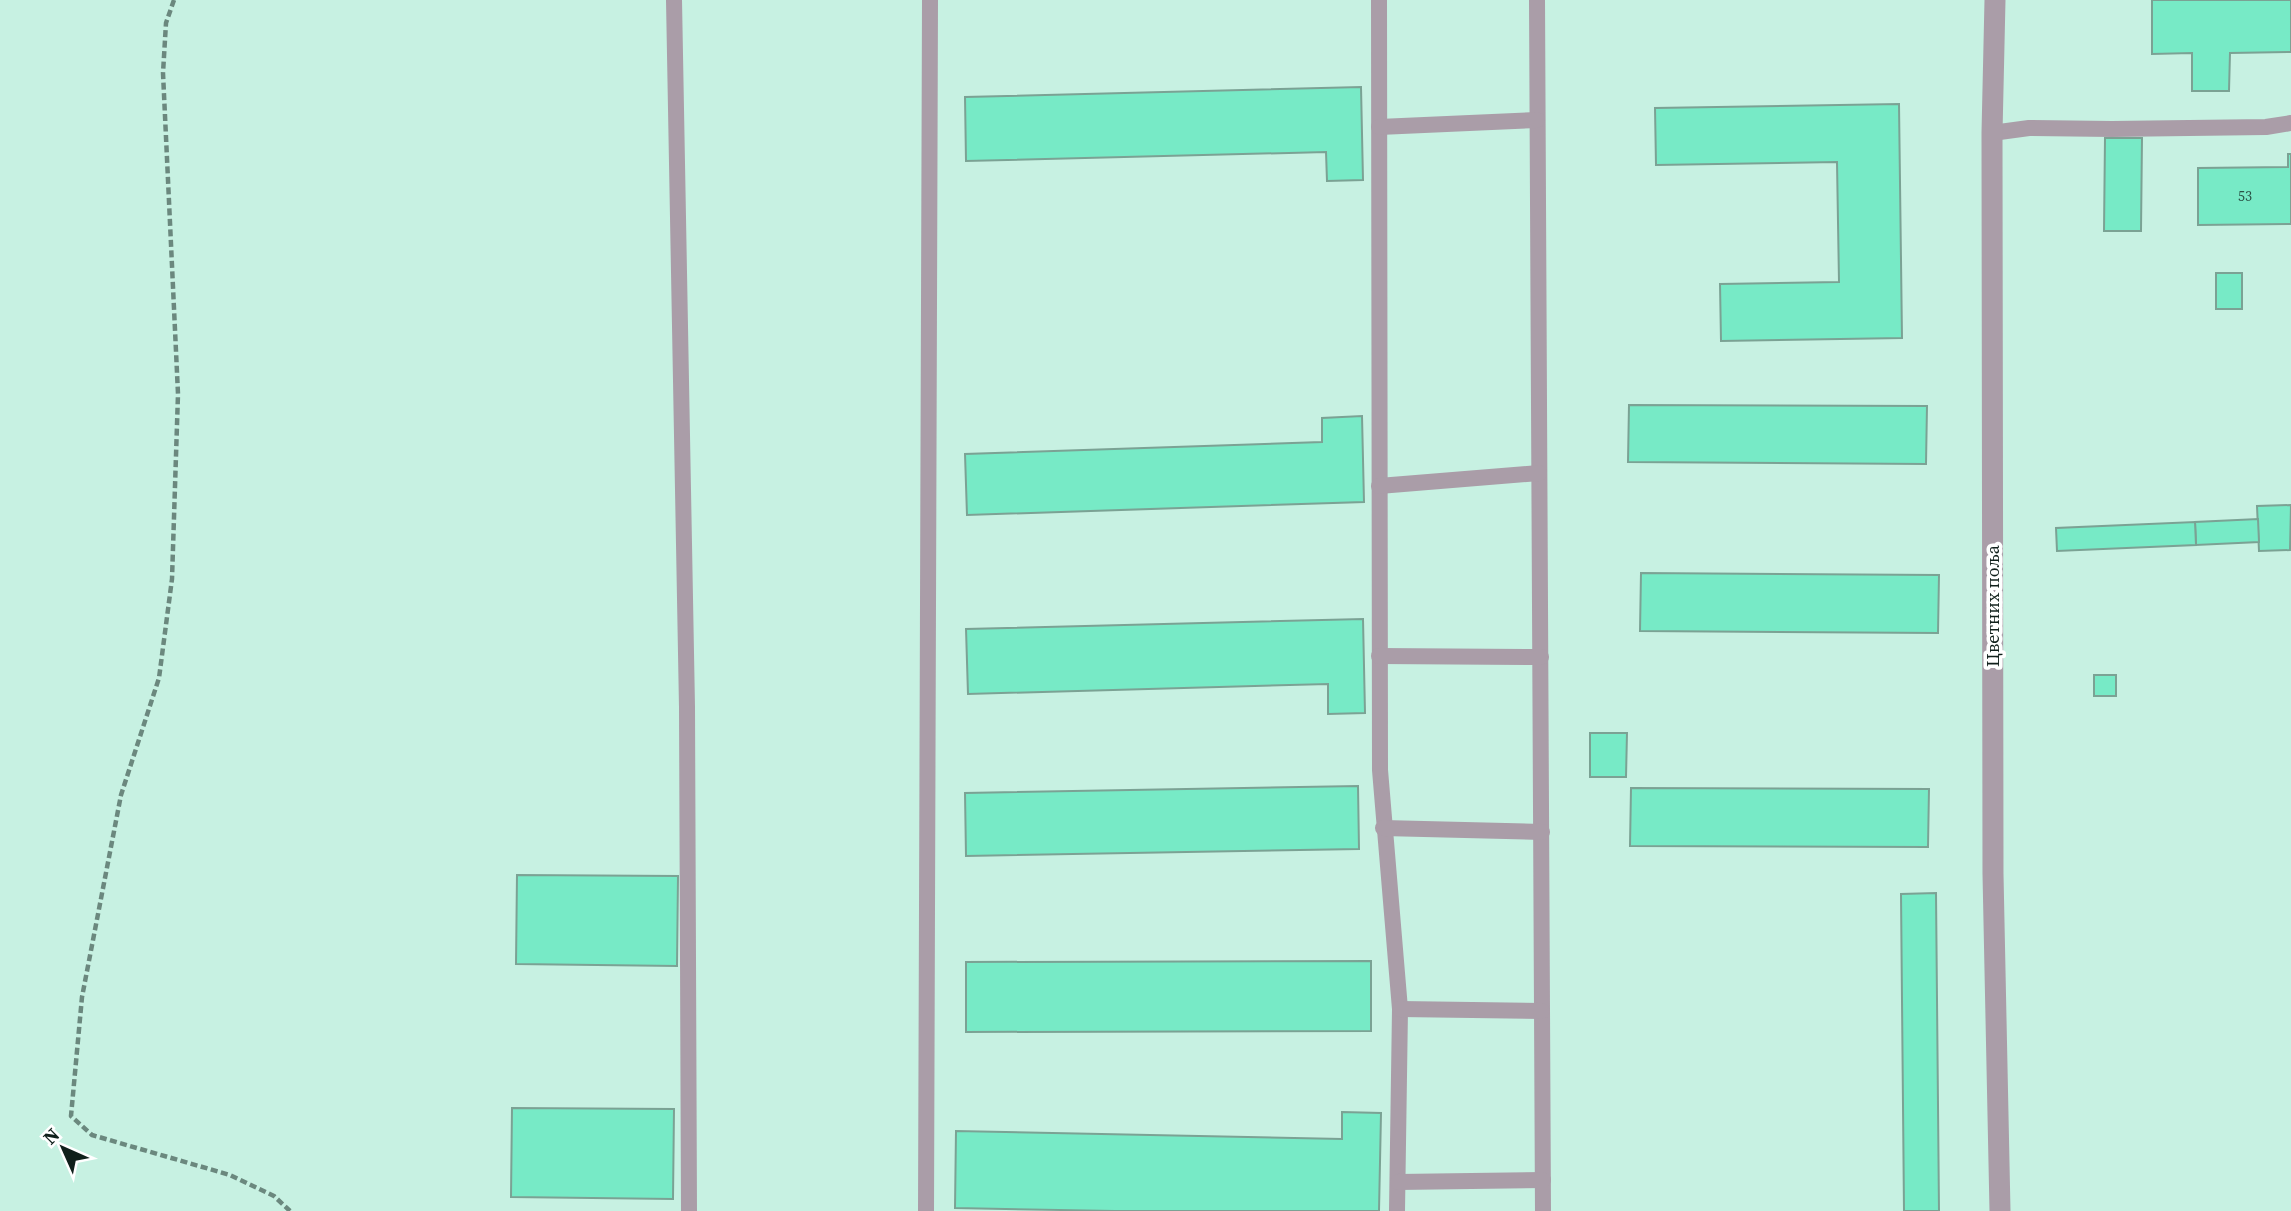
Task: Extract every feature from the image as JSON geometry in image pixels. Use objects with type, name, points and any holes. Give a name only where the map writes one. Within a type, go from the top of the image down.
[{"type":"street","name":"Цветних поља","points":[[1995,0],[1992,133],[1993,874],[2000,1211]]},
{"type":"lane","points":[[674,0],[687,707],[689,1211]]},
{"type":"lane","points":[[926,1211],[930,0]]},
{"type":"lane","points":[[1380,0],[1380,770],[1400,1009],[1397,1211]]},
{"type":"lane","points":[[1536,0],[1544,1211]]},
{"type":"lane","points":[[1379,128],[1537,121]]},
{"type":"lane","points":[[1992,133],[2029,128],[2266,127],[2291,123]]},
{"type":"lane","points":[[1379,486],[1539,472]]},
{"type":"lane","points":[[1379,656],[1541,657]]},
{"type":"lane","points":[[1383,828],[1542,832]]},
{"type":"lane","points":[[1400,1009],[1542,1011]]},
{"type":"lane","points":[[1398,1182],[1543,1180]]},
{"type":"path","points":[[173,0],[166,23],[163,73],[178,394],[172,579],[159,678],[121,795],[82,997],[71,1116],[92,1135],[230,1175],[274,1196],[290,1211]]},
{"type":"building","points":[[2152,0],[2291,0],[2291,52],[2230,53],[2229,91],[2192,91],[2192,53],[2152,54]]},
{"type":"building","points":[[1361,87],[1363,180],[1327,181],[1326,152],[966,161],[965,97]]},
{"type":"building","points":[[1899,104],[1902,338],[1721,341],[1720,284],[1839,282],[1837,162],[1656,165],[1655,108]]},
{"type":"building","points":[[2105,138],[2142,138],[2141,231],[2104,231]]},
{"type":"building","points":[[2288,154],[2291,154],[2291,224],[2198,225],[2198,168],[2288,167]]},
{"type":"building","points":[[2216,273],[2242,273],[2242,309],[2216,309]]},
{"type":"building","points":[[1629,405],[1927,406],[1926,464],[1628,462]]},
{"type":"building","points":[[1362,416],[1364,502],[967,515],[965,454],[1322,442],[1322,418]]},
{"type":"building","points":[[2291,505],[2290,550],[2259,551],[2257,506]]},
{"type":"building","points":[[2258,519],[2259,542],[2196,545],[2195,522]]},
{"type":"building","points":[[2195,522],[2196,545],[2057,551],[2056,528]]},
{"type":"building","points":[[1641,573],[1939,575],[1938,633],[1640,631]]},
{"type":"building","points":[[1363,619],[1365,713],[1328,714],[1328,684],[968,694],[966,629]]},
{"type":"building","points":[[2094,675],[2116,675],[2116,696],[2094,696]]},
{"type":"building","points":[[1590,733],[1627,733],[1626,777],[1590,777]]},
{"type":"building","points":[[1358,786],[1359,849],[966,856],[965,793]]},
{"type":"building","points":[[1631,788],[1929,789],[1928,847],[1630,846]]},
{"type":"building","points":[[517,875],[678,876],[677,966],[516,964]]},
{"type":"building","points":[[1936,893],[1939,1211],[1904,1211],[1901,894]]},
{"type":"building","points":[[1371,961],[1371,1031],[966,1032],[966,962]]},
{"type":"building","points":[[512,1108],[674,1109],[673,1199],[511,1197]]},
{"type":"building","points":[[1342,1112],[1381,1113],[1379,1211],[955,1208],[956,1131],[1342,1139]]}]
